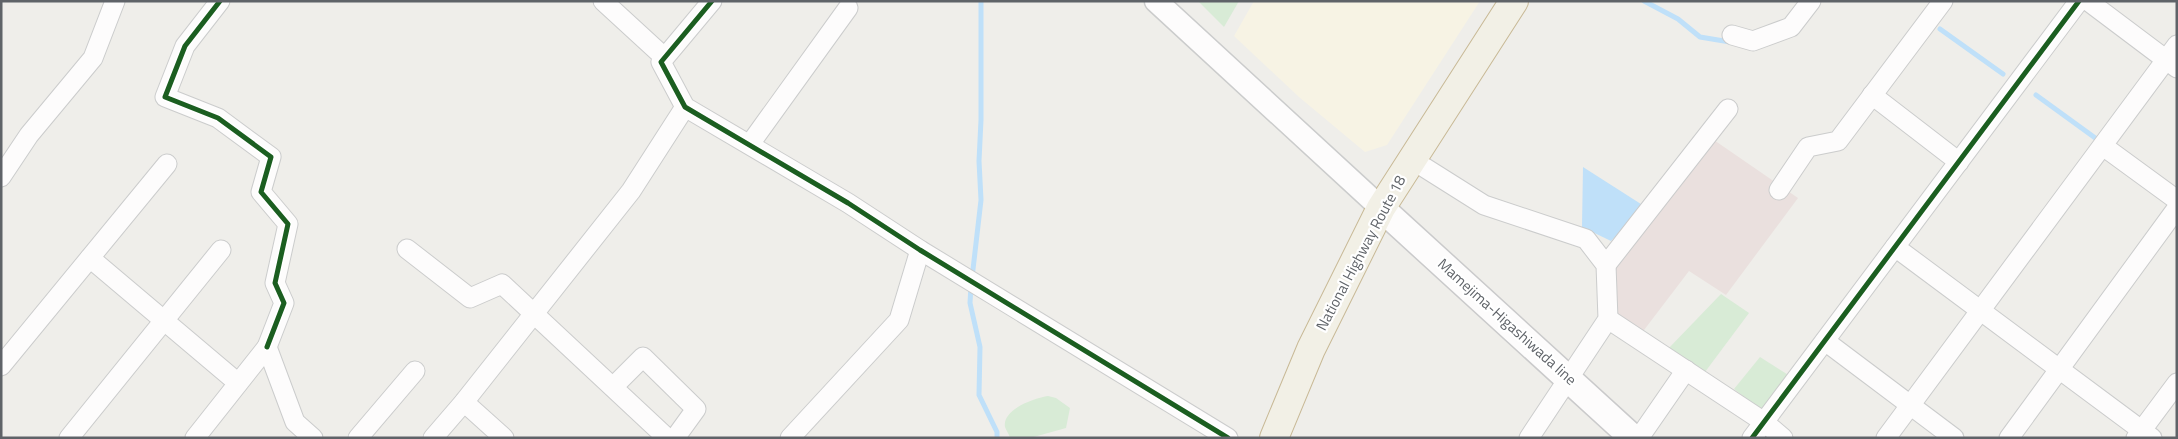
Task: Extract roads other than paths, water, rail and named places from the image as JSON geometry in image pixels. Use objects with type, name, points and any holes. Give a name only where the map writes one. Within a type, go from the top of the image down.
[{"type":"highway","name":"National Highway Route 18","points":[[1274,438],[1311,349],[1381,208],[1514,1]]},
{"type":"main road","name":"Mamejima-Higashiwada line","points":[[1381,208],[1569,378],[1632,438]]},
{"type":"street","points":[[1,177],[29,135],[92,58],[114,1]]},
{"type":"street","points":[[195,438],[267,347],[284,302],[275,283],[288,224],[261,192],[271,157],[218,118],[165,96],[185,46],[220,1]]},
{"type":"street","points":[[603,1],[664,57]]},
{"type":"street","points":[[712,1],[661,62],[685,108],[750,144],[848,203],[920,250],[1228,438]]},
{"type":"street","points":[[1156,1],[1381,208]]},
{"type":"street","points":[[1732,35],[1752,41],[1791,27],[1811,1]]},
{"type":"street","points":[[1780,190],[1808,147],[1838,141],[1943,1]]},
{"type":"street","points":[[1752,438],[2079,1]]},
{"type":"street","points":[[1886,438],[2103,146],[2173,58],[2088,1]]},
{"type":"street","points":[[750,144],[848,8]]},
{"type":"street","points":[[1872,95],[1959,162]]},
{"type":"street","points":[[433,438],[464,402],[631,192],[685,108]]},
{"type":"street","points":[[1606,265],[1728,109]]},
{"type":"street","points":[[2103,146],[2177,200]]},
{"type":"street","points":[[1411,159],[1484,205],[1586,239],[1606,265],[1608,319],[1529,438]]},
{"type":"street","points":[[1,366],[167,164]]},
{"type":"street","points":[[2009,438],[2177,208]]},
{"type":"street","points":[[1895,247],[2059,369],[2143,435],[2177,383]]},
{"type":"street","points":[[407,249],[470,298],[502,284],[667,438]]},
{"type":"street","points":[[70,438],[221,250]]},
{"type":"street","points":[[790,438],[898,320],[920,250]]},
{"type":"street","points":[[90,258],[238,383]]},
{"type":"street","points":[[1608,319],[1764,422],[1783,438]]},
{"type":"street","points":[[1825,341],[1954,438]]},
{"type":"street","points":[[267,347],[295,422],[313,438]]},
{"type":"street","points":[[613,387],[643,357],[696,409],[675,438]]},
{"type":"street","points":[[358,438],[415,370]]},
{"type":"street","points":[[1639,438],[1686,370]]},
{"type":"street","points":[[464,402],[504,438]]},
{"type":"water","points":[[1583,167],[1644,206],[1611,241],[1582,227]]},
{"type":"waterway","points":[[972,278],[981,200],[979,161],[981,1]]},
{"type":"waterway","points":[[1644,1],[1678,19],[1700,37],[1730,42]]},
{"type":"waterway","points":[[1940,29],[2003,74]]},
{"type":"waterway","points":[[2036,95],[2098,140]]},
{"type":"waterway","points":[[971,286],[970,303],[980,347],[979,395],[997,432],[997,438]]}]
